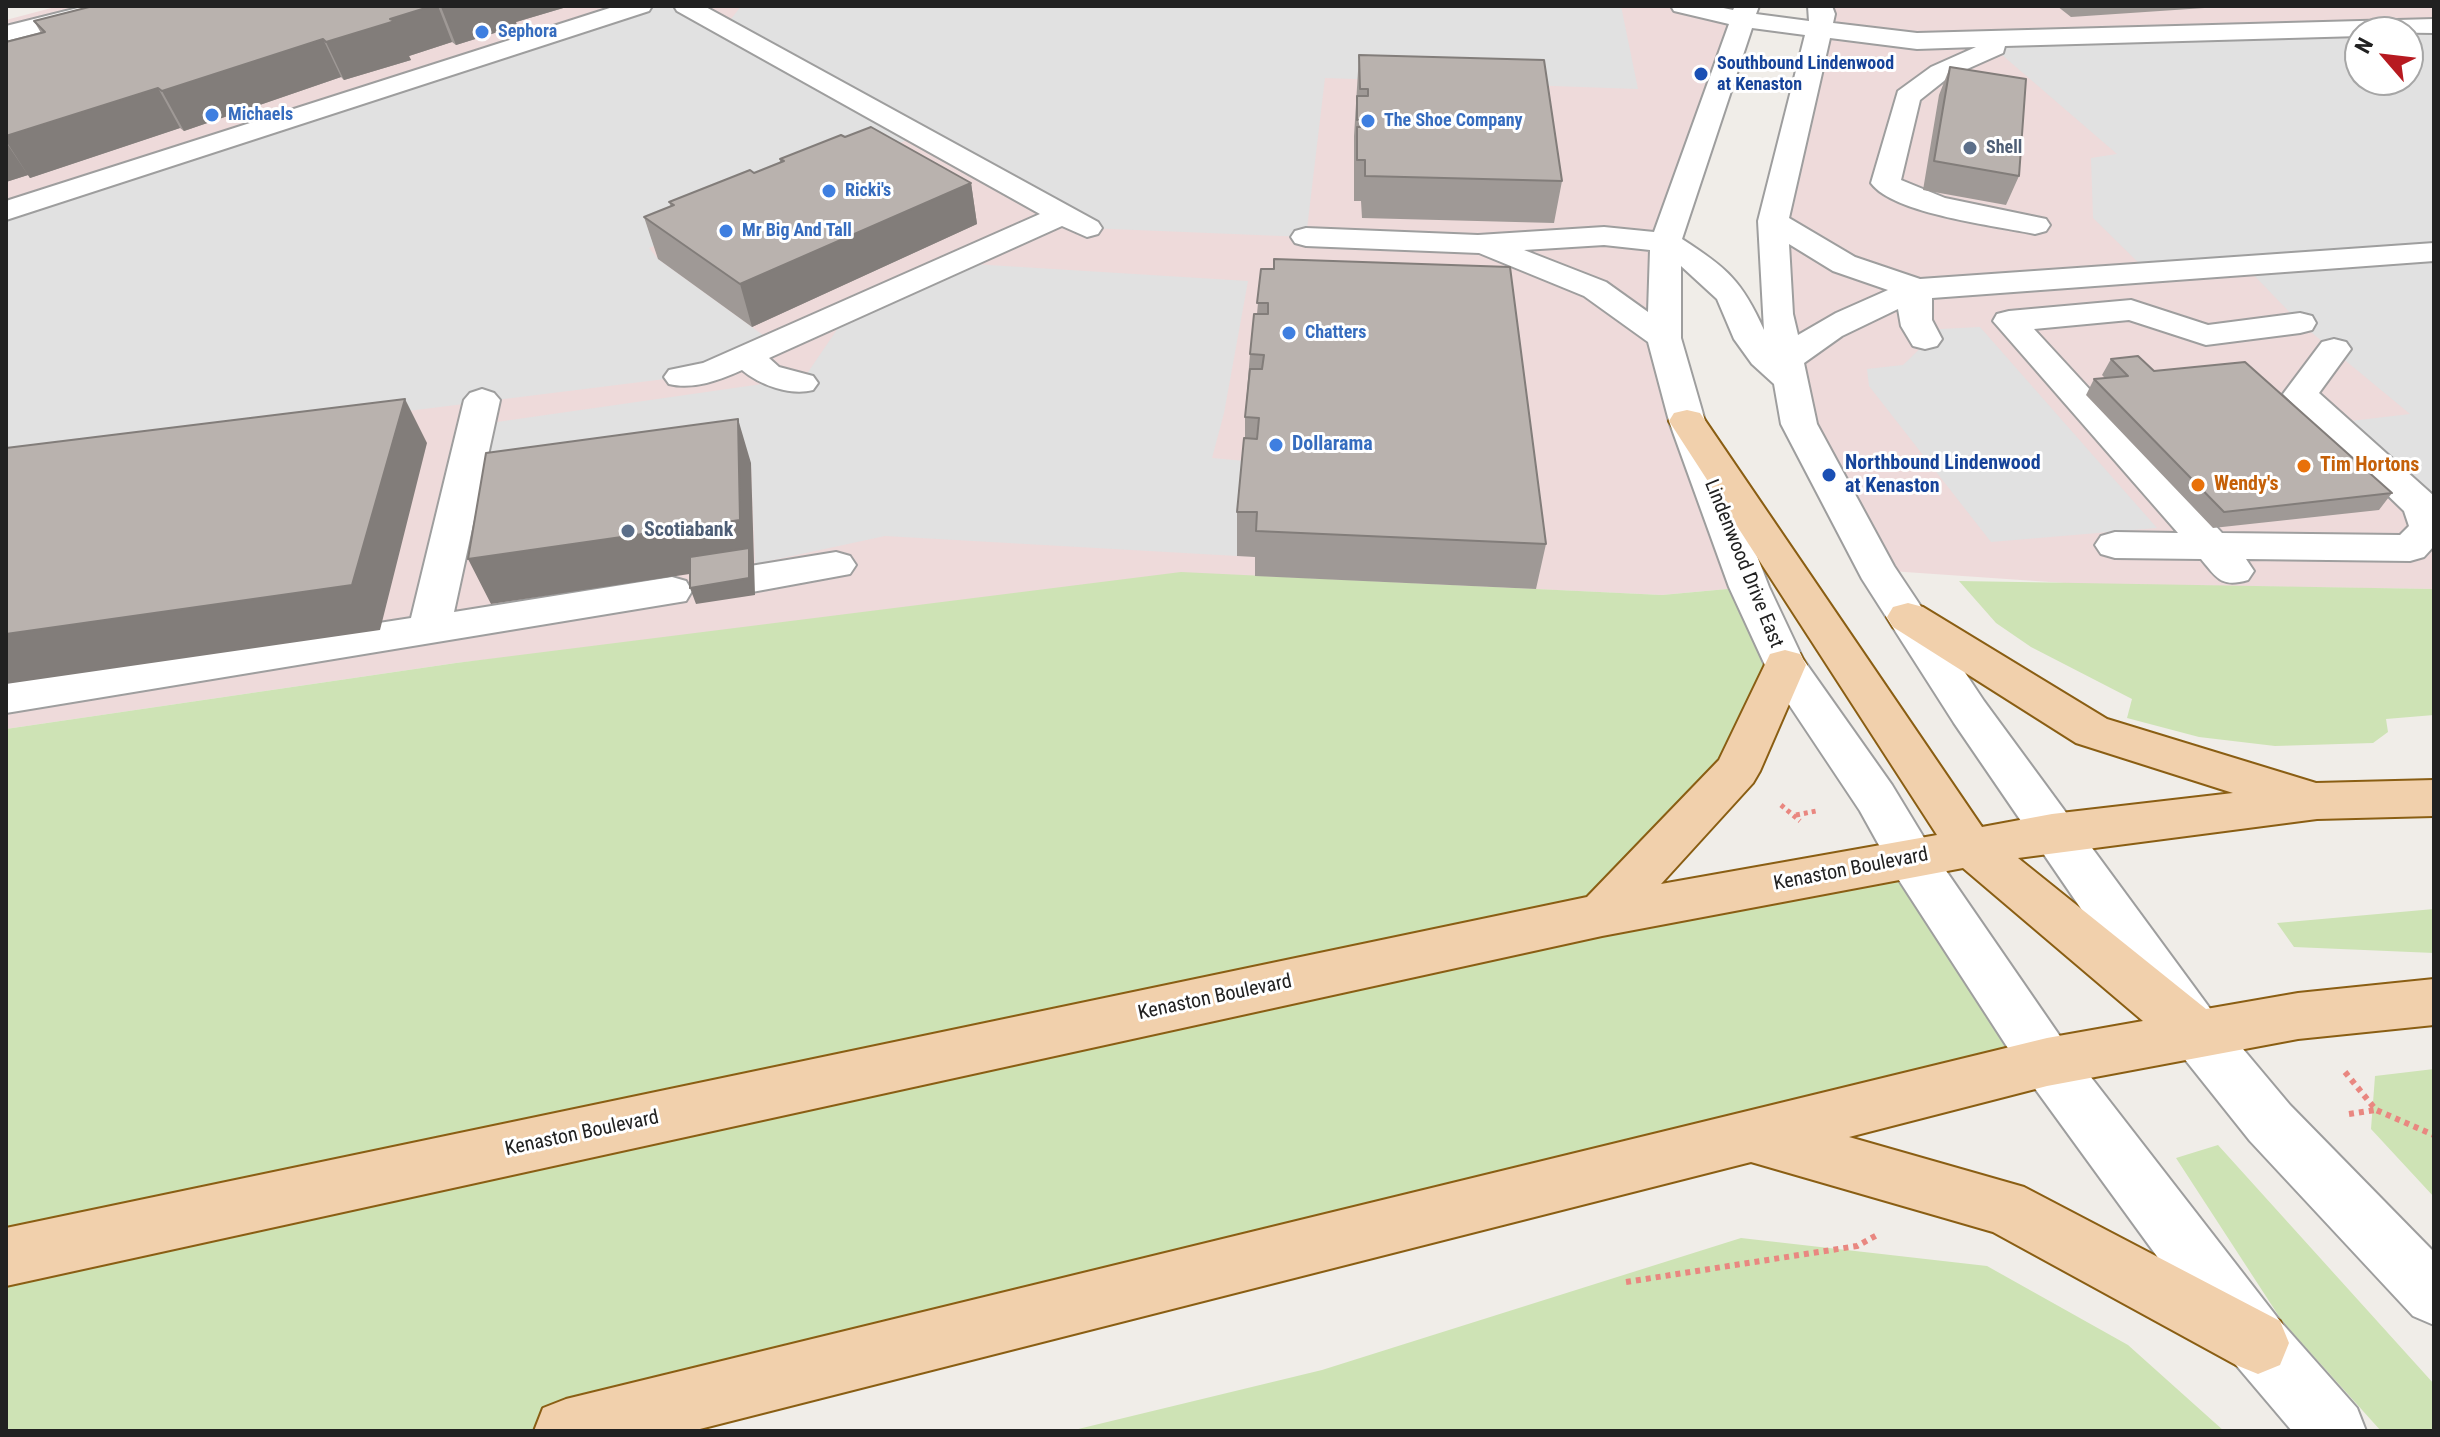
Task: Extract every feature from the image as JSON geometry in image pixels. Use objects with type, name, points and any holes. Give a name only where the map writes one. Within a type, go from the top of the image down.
[{"type":"main road","points":[[1687,421],[1970,847],[2198,1035]]},
{"type":"main road","points":[[1908,617],[2092,731],[2317,801]]},
{"type":"main road","points":[[1602,915],[1737,771],[1785,665]]},
{"type":"main road","name":"Kenaston Boulevard","points":[[6,1257],[1602,915],[2052,833],[2317,801],[2434,798]]},
{"type":"main road","points":[[566,1431],[2047,1062],[2298,1016],[2434,1002]]},
{"type":"main road","points":[[1753,1136],[2004,1207],[2258,1343]]},
{"type":"street","points":[[6,34],[114,6]]},
{"type":"street","points":[[6,211],[640,6]]},
{"type":"street","points":[[681,377],[712,371],[1075,222],[686,6]]},
{"type":"street","points":[[1683,6],[1821,16],[1917,41],[1984,42],[2434,26]]},
{"type":"street","name":"Lindenwood Drive East","points":[[1748,11],[1666,242],[1664,338],[1687,421],[1749,587],[1785,665],[1876,798],[1912,860],[2047,1062],[2258,1343],[2334,1431]]},
{"type":"street","points":[[1821,16],[1773,221],[1777,314],[1799,424],[1876,570],[2052,833],[2198,1035],[2270,1123],[2434,1295]]},
{"type":"street","points":[[1984,42],[1907,97],[1886,183],[1898,193],[1926,201],[2035,225]]},
{"type":"street","points":[[1773,221],[1844,264],[1918,289]]},
{"type":"street","points":[[1306,237],[1478,244],[1585,236],[1666,242],[1701,265],[1732,295],[1751,339],[1764,357],[1786,371]]},
{"type":"street","points":[[1478,244],[1595,289],[1664,338]]},
{"type":"street","points":[[1786,371],[1805,342],[1918,289],[2434,252]]},
{"type":"street","points":[[1918,289],[1913,310],[1916,326],[1925,339]]},
{"type":"street","points":[[2222,558],[2009,321],[2131,310],[2206,335],[2300,323]]},
{"type":"street","points":[[2115,545],[2222,558],[2410,548],[2429,528],[2422,506],[2300,394],[2334,349]]},
{"type":"street","points":[[745,356],[767,374],[801,383]]},
{"type":"street","points":[[429,630],[482,400]]},
{"type":"street","points":[[752,578],[836,565]]},
{"type":"street","points":[[6,697],[672,591]]},
{"type":"path","points":[[1796,815],[1816,811]]},
{"type":"path","points":[[2345,1072],[2376,1110],[2434,1135]]},
{"type":"path","points":[[2342,1115],[2376,1110]]},
{"type":"path","points":[[1626,1282],[1857,1246],[1872,1240],[1923,1184]]},
{"type":"shaded area","points":[[59,6],[1747,6],[1666,242],[1664,338],[1749,587],[1662,595],[1255,576],[456,663],[6,729],[6,20]]},
{"type":"shaded area","points":[[640,6],[686,6],[725,27],[741,6],[1621,6],[1638,89],[1325,78],[1306,237],[1087,228],[919,135],[649,248],[658,259],[774,343],[681,377],[6,461],[6,211]]},
{"type":"shaded area","points":[[1820,6],[2434,6],[2434,589],[2079,584],[1876,570],[1799,424],[1773,221]]},
{"type":"shaded area","points":[[2424,26],[2434,26],[2434,504],[2342,422],[2410,414],[2300,323],[2244,265],[2149,273],[2093,218],[2091,158],[2117,154],[1994,48],[1974,37],[2344,28],[2344,96],[2424,96]]},
{"type":"shaded area","points":[[956,263],[1248,281],[1224,413],[1212,458],[1245,461],[1237,556],[885,536],[755,564],[751,464],[460,495],[476,425],[804,378],[851,309]]},
{"type":"shaded area","points":[[1980,327],[2157,528],[1991,542],[1869,386],[1867,369],[1903,365],[1940,329]]},
{"type":"green space","points":[[1181,572],[1662,595],[1749,587],[1785,665],[1737,771],[1603,914],[1912,860],[2047,1062],[566,1431],[6,1431],[6,729],[456,663]]},
{"type":"green space","points":[[1959,581],[2434,589],[2434,715],[2386,719],[2388,732],[2373,743],[2275,746],[2199,737],[2127,718],[2132,699],[2031,647],[1996,623]]},
{"type":"green space","points":[[2434,909],[2434,953],[2294,947],[2277,923]]},
{"type":"green space","points":[[2434,1069],[2434,1197],[2371,1129],[2375,1076]]},
{"type":"green space","points":[[2218,1145],[2434,1384],[2434,1431],[2381,1431],[2282,1321],[2176,1158]]},
{"type":"green space","points":[[1741,1238],[1987,1266],[2128,1345],[2224,1431],[1070,1431],[1322,1370]]},
{"type":"building","points":[[93,6],[432,6],[390,19],[395,21],[326,42],[323,39],[162,91],[158,88],[6,136],[6,42],[45,32],[34,21]]},
{"type":"building","points":[[1359,55],[1544,60],[1562,181],[1365,176],[1365,160],[1357,160],[1357,127],[1367,127],[1366,120],[1357,120],[1357,96],[1368,96],[1368,89],[1360,89]]},
{"type":"building","name":"Shell","points":[[1950,67],[2026,79],[2019,176],[1934,161]]},
{"type":"building","points":[[871,127],[971,183],[740,284],[644,217],[674,205],[669,202],[750,170],[754,173],[784,161],[780,159],[841,135],[845,137]]},
{"type":"building","points":[[1274,259],[1510,267],[1546,544],[1256,531],[1257,512],[1237,512],[1244,438],[1257,439],[1259,418],[1245,417],[1250,369],[1262,369],[1264,355],[1250,354],[1254,314],[1268,314],[1268,303],[1257,303],[1261,269],[1274,269]]},
{"type":"building","points":[[2138,356],[2154,371],[2245,362],[2392,493],[2224,512],[2094,379],[2128,376],[2111,359]]},
{"type":"building","points":[[405,399],[352,585],[6,634],[6,448]]},
{"type":"building","points":[[738,419],[740,520],[468,559],[486,453]]},
{"type":"building","points":[[749,548],[749,578],[690,588],[690,557]]},
{"type":"place","name":"Sephora","points":[[482,32]]},
{"type":"place","name":"Southbound Lindenwood at Kenaston","points":[[1701,74]]},
{"type":"place","name":"Michaels","points":[[212,115]]},
{"type":"place","name":"The Shoe Company","points":[[1368,121]]},
{"type":"place","name":"Shell","points":[[1970,148]]},
{"type":"place","name":"Ricki's","points":[[829,191]]},
{"type":"place","name":"Mr Big And Tall","points":[[726,231]]},
{"type":"place","name":"Chatters","points":[[1289,333]]},
{"type":"place","name":"Dollarama","points":[[1276,445]]},
{"type":"place","name":"Tim Hortons","points":[[2304,466]]},
{"type":"place","name":"Northbound Lindenwood at Kenaston","points":[[1829,475]]},
{"type":"place","name":"Wendy's","points":[[2198,485]]},
{"type":"place","name":"Scotiabank","points":[[628,531]]}]
